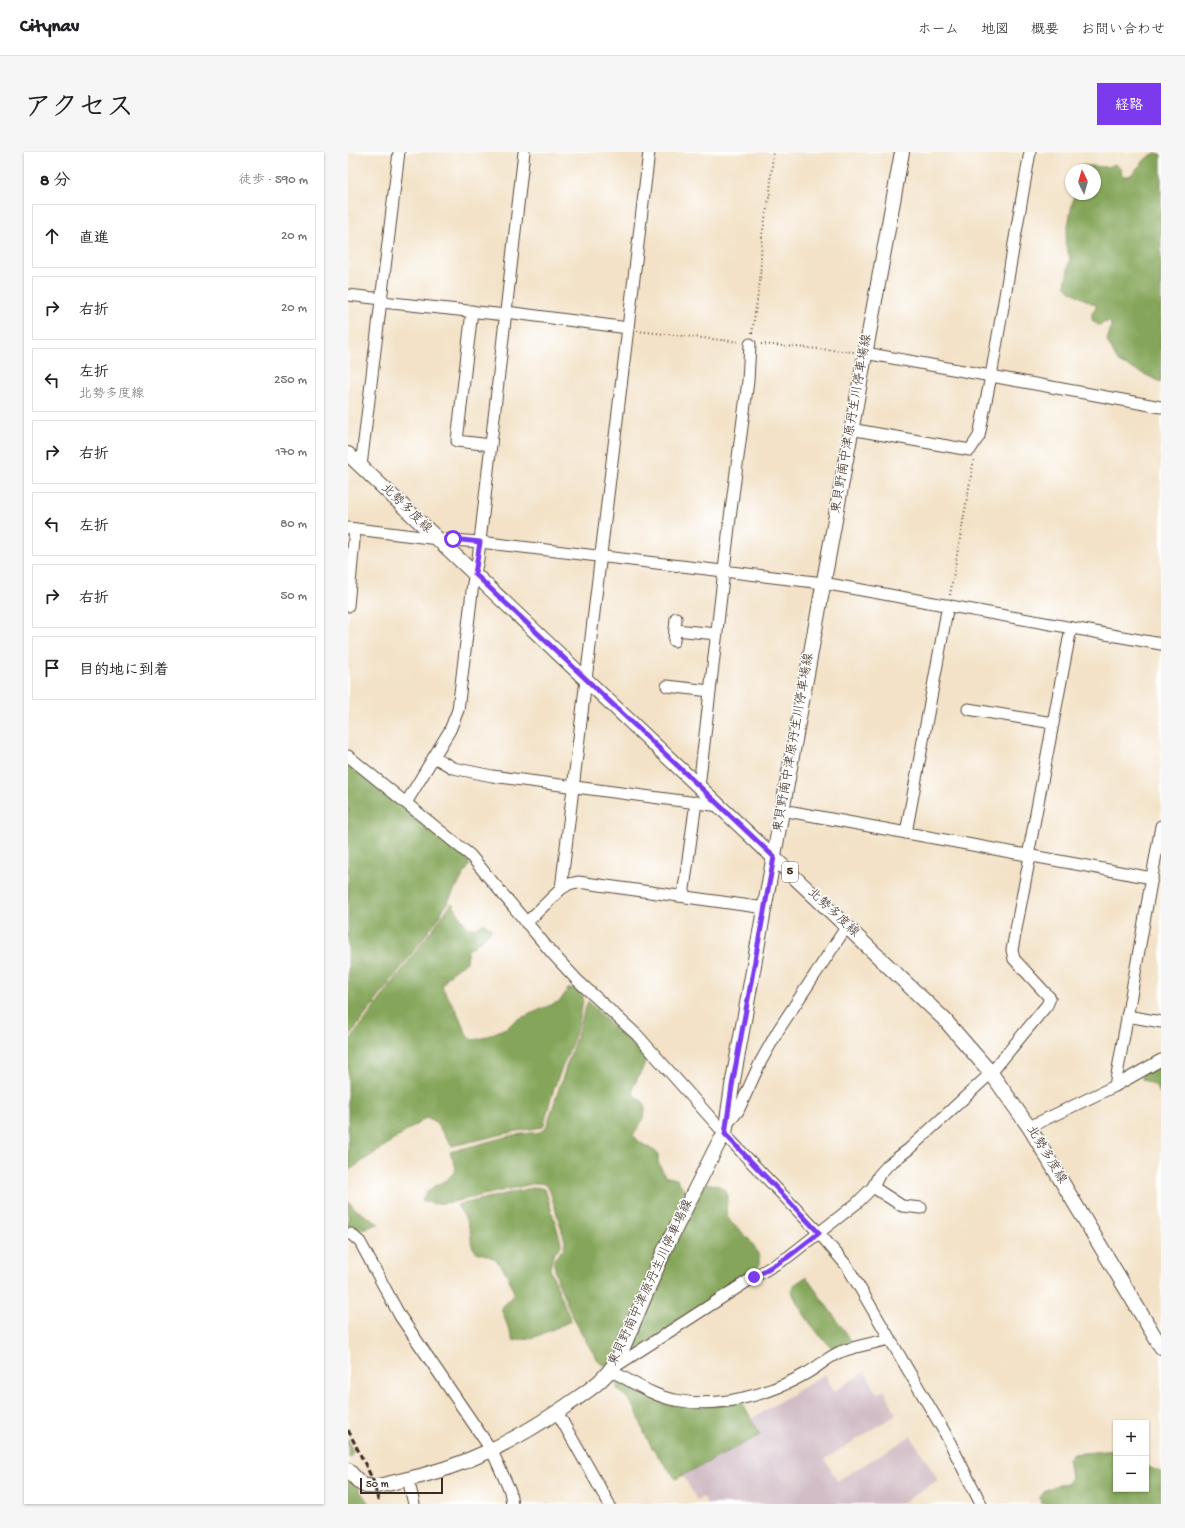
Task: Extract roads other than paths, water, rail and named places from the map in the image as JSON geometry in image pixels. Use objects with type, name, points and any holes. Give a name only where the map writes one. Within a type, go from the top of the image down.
[{"type":"main road","name":"東貝野南中津原丹生川停車場線","points":[[348,1470],[364,1485],[383,1485],[455,1466],[492,1451],[557,1412],[601,1382],[612,1370],[619,1357],[664,1251],[726,1130],[732,1086],[850,429],[902,152]]},
{"type":"main road","name":"北勢多度線","points":[[348,454],[944,1019],[991,1073],[1029,1127],[1161,1348]]},
{"type":"street","points":[[361,466],[399,152]]},
{"type":"street","points":[[406,803],[453,725],[458,710],[473,583],[480,542],[524,152]]},
{"type":"street","points":[[561,889],[602,557],[649,152]]},
{"type":"street","points":[[850,429],[970,450],[979,436],[991,376],[1030,152]]},
{"type":"street","points":[[348,295],[472,311],[628,328]]},
{"type":"street","points":[[472,311],[458,441],[491,445]]},
{"type":"street","points":[[699,787],[723,572],[748,381],[750,344]]},
{"type":"street","points":[[865,353],[1161,407]]},
{"type":"street","points":[[348,606],[352,529],[438,539],[480,542],[823,583],[1161,644]]},
{"type":"street","points":[[906,833],[948,605]]},
{"type":"street","points":[[674,641],[676,618]]},
{"type":"street","points":[[890,1338],[839,1352],[806,1374],[783,1385],[752,1396],[720,1401],[697,1403],[674,1400],[662,1396],[612,1370],[754,1277],[788,1257],[857,1203],[873,1187],[879,1175],[888,1165],[909,1149],[991,1073],[1047,1005],[1050,998],[1014,959],[1012,950],[1071,628]]},
{"type":"street","points":[[676,630],[717,634]]},
{"type":"street","points":[[667,686],[710,691]]},
{"type":"street","points":[[968,709],[1053,723]]},
{"type":"street","points":[[348,756],[470,855],[577,980],[637,1034],[726,1130],[847,1266],[945,1433],[981,1504]]},
{"type":"street","points":[[434,757],[454,768],[470,772],[720,806]]},
{"type":"street","points":[[683,896],[696,802]]},
{"type":"street","points":[[782,810],[1152,878]]},
{"type":"street","points":[[1115,1086],[1161,826]]},
{"type":"street","points":[[526,922],[561,889],[568,884],[578,882],[765,908]]},
{"type":"street","points":[[726,1130],[738,1111],[761,1062],[779,1029],[847,926]]},
{"type":"street","points":[[1127,1016],[1161,1022]]},
{"type":"street","points":[[1029,1127],[1115,1086],[1161,1060]]},
{"type":"street","points":[[873,1187],[902,1206],[921,1208]]},
{"type":"street","points":[[348,1234],[351,1234],[360,1242],[400,1316],[492,1451],[510,1492],[512,1504]]},
{"type":"street","points":[[557,1412],[609,1504]]},
{"type":"street","points":[[408,1479],[414,1504]]},
{"type":"railway","points":[[348,1430],[373,1480],[379,1504]]}]
